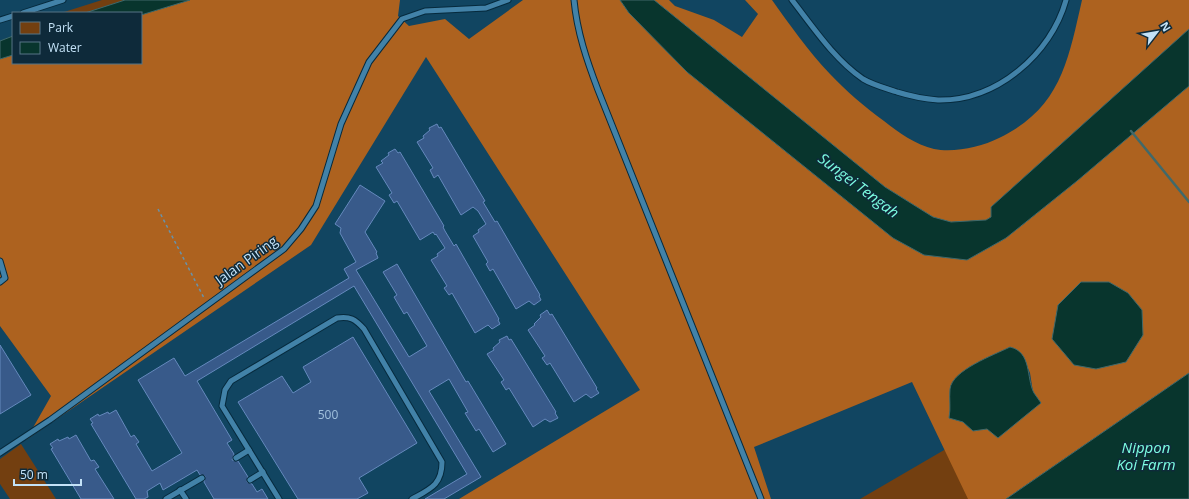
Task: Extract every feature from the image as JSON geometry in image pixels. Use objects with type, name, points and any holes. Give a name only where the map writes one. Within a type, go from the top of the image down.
[{"type":"lane","points":[[26,12],[63,0]]},
{"type":"lane","name":"Jalan Piring","points":[[0,453],[50,420],[206,304],[284,249],[301,229],[316,206],[341,124],[369,62],[402,19],[425,11],[486,8],[508,0]]},
{"type":"lane","points":[[574,0],[576,20],[585,53],[598,90],[761,499]]},
{"type":"lane","points":[[792,0],[832,51],[847,66],[864,79],[877,86],[903,94],[939,100],[970,96],[1009,77],[1021,68],[1043,47],[1058,22],[1066,0]]},
{"type":"lane","points":[[0,20],[12,16]]},
{"type":"lane","points":[[0,261],[5,278],[1,282]]},
{"type":"lane","points":[[279,499],[222,406],[225,390],[231,381],[337,318],[347,317],[356,320],[364,329],[442,462],[442,472],[436,484],[412,499]]},
{"type":"lane","points":[[236,458],[248,450]]},
{"type":"lane","points":[[250,480],[263,472]]},
{"type":"lane","points":[[166,499],[202,478]]},
{"type":"lane","points":[[180,490],[186,499]]},
{"type":"path","points":[[158,210],[206,304]]},
{"type":"green space","points":[[102,0],[125,0],[88,12],[64,12]]},
{"type":"green space","points":[[21,444],[56,499],[10,499],[0,484],[0,459]]},
{"type":"green space","points":[[951,446],[981,499],[860,499]]},
{"type":"shaded area","points":[[190,0],[400,0],[398,16],[409,26],[445,19],[469,39],[523,0],[620,0],[629,13],[687,72],[893,238],[924,255],[967,260],[1006,238],[1077,181],[1189,86],[1189,373],[1006,499],[968,499],[912,382],[754,447],[771,499],[459,499],[640,390],[426,57],[311,245],[26,440],[51,396],[0,326],[0,59],[12,55],[12,64],[142,64],[142,15]],"holes":[[[1023,357],[1030,373],[1033,392],[1041,403],[973,431],[963,422],[949,418],[951,408],[950,389]]]},
{"type":"shaded area","points":[[654,0],[669,0],[675,6],[714,20],[742,37],[758,14],[745,0],[772,0],[814,56],[849,93],[877,116],[908,138],[927,147],[942,150],[959,150],[992,141],[1020,126],[1036,112],[1049,97],[1066,63],[1082,0],[1189,0],[1189,29],[991,207],[991,217],[986,220],[951,222],[933,217],[885,187]]},
{"type":"water","points":[[125,0],[190,0],[142,15],[142,12],[88,12]]},
{"type":"water","name":"Sungei Tengah","points":[[620,0],[654,0],[885,187],[933,217],[951,222],[986,220],[991,217],[991,207],[1189,29],[1189,86],[1077,181],[1006,238],[967,260],[924,255],[893,238],[687,72],[629,13]]},
{"type":"water","points":[[12,36],[12,55],[0,59],[0,41]]},
{"type":"water","points":[[1081,282],[1109,282],[1128,293],[1142,310],[1143,335],[1126,362],[1096,369],[1074,365],[1052,339],[1058,305]]},
{"type":"water","points":[[1010,347],[1022,354],[1027,366],[1034,393],[1041,403],[998,438],[987,429],[973,431],[963,422],[949,418],[950,389],[952,382],[966,369]]},
{"type":"water","name":"Nippon Koi Farm","points":[[1189,373],[1189,499],[1006,499]]},
{"type":"building","points":[[437,124],[439,128],[441,127],[485,201],[483,202],[495,222],[497,221],[540,295],[541,300],[534,305],[529,301],[516,309],[493,269],[490,271],[486,264],[488,262],[473,236],[486,224],[478,211],[473,207],[461,215],[438,175],[434,178],[430,170],[433,168],[417,142],[424,138],[423,136],[430,130],[429,128]]},
{"type":"building","points":[[395,149],[398,153],[400,152],[444,226],[445,231],[454,246],[456,244],[499,319],[500,324],[492,329],[488,325],[475,333],[452,293],[449,295],[444,288],[447,286],[431,260],[438,256],[437,254],[445,248],[433,232],[420,240],[397,201],[394,203],[389,195],[392,193],[376,167],[383,163],[381,161],[389,155],[388,153]]},
{"type":"building","points":[[360,185],[385,201],[365,232],[377,252],[378,258],[356,270],[409,357],[427,346],[407,312],[404,314],[394,297],[397,295],[383,272],[397,264],[466,382],[468,381],[506,444],[493,452],[479,429],[476,431],[465,413],[468,412],[449,379],[429,391],[481,477],[444,499],[425,499],[467,474],[354,286],[197,381],[232,440],[227,443],[234,454],[232,460],[238,461],[248,477],[247,482],[252,484],[257,492],[262,489],[268,499],[214,499],[204,482],[205,476],[200,475],[197,470],[163,490],[160,483],[147,491],[148,497],[144,499],[136,499],[91,424],[93,423],[90,419],[98,414],[99,416],[108,412],[109,414],[116,410],[131,437],[134,435],[139,442],[136,444],[152,471],[182,453],[138,380],[174,358],[185,376],[349,278],[344,269],[356,262],[340,233],[341,228],[335,224]]},
{"type":"building","points":[[547,310],[550,315],[552,314],[597,388],[596,389],[599,393],[591,398],[586,394],[574,402],[550,363],[547,365],[542,358],[545,356],[528,330],[535,325],[534,324],[541,317],[540,315]]},
{"type":"building","points":[[507,336],[509,340],[511,339],[556,412],[555,413],[558,418],[550,422],[545,419],[533,427],[509,388],[506,390],[501,382],[504,380],[487,354],[494,350],[493,348],[500,342],[499,340]]},
{"type":"building","points":[[353,337],[417,443],[359,478],[368,493],[357,499],[298,499],[238,402],[282,376],[293,393],[311,382],[303,367]]},
{"type":"building","points":[[0,345],[31,395],[0,414]]},
{"type":"building","points":[[76,435],[91,461],[94,460],[99,467],[95,469],[114,499],[81,499],[51,449],[53,448],[50,444],[58,439],[59,441],[68,437],[69,439]]},
{"type":"waterway","points":[[1131,131],[1189,202]]}]
